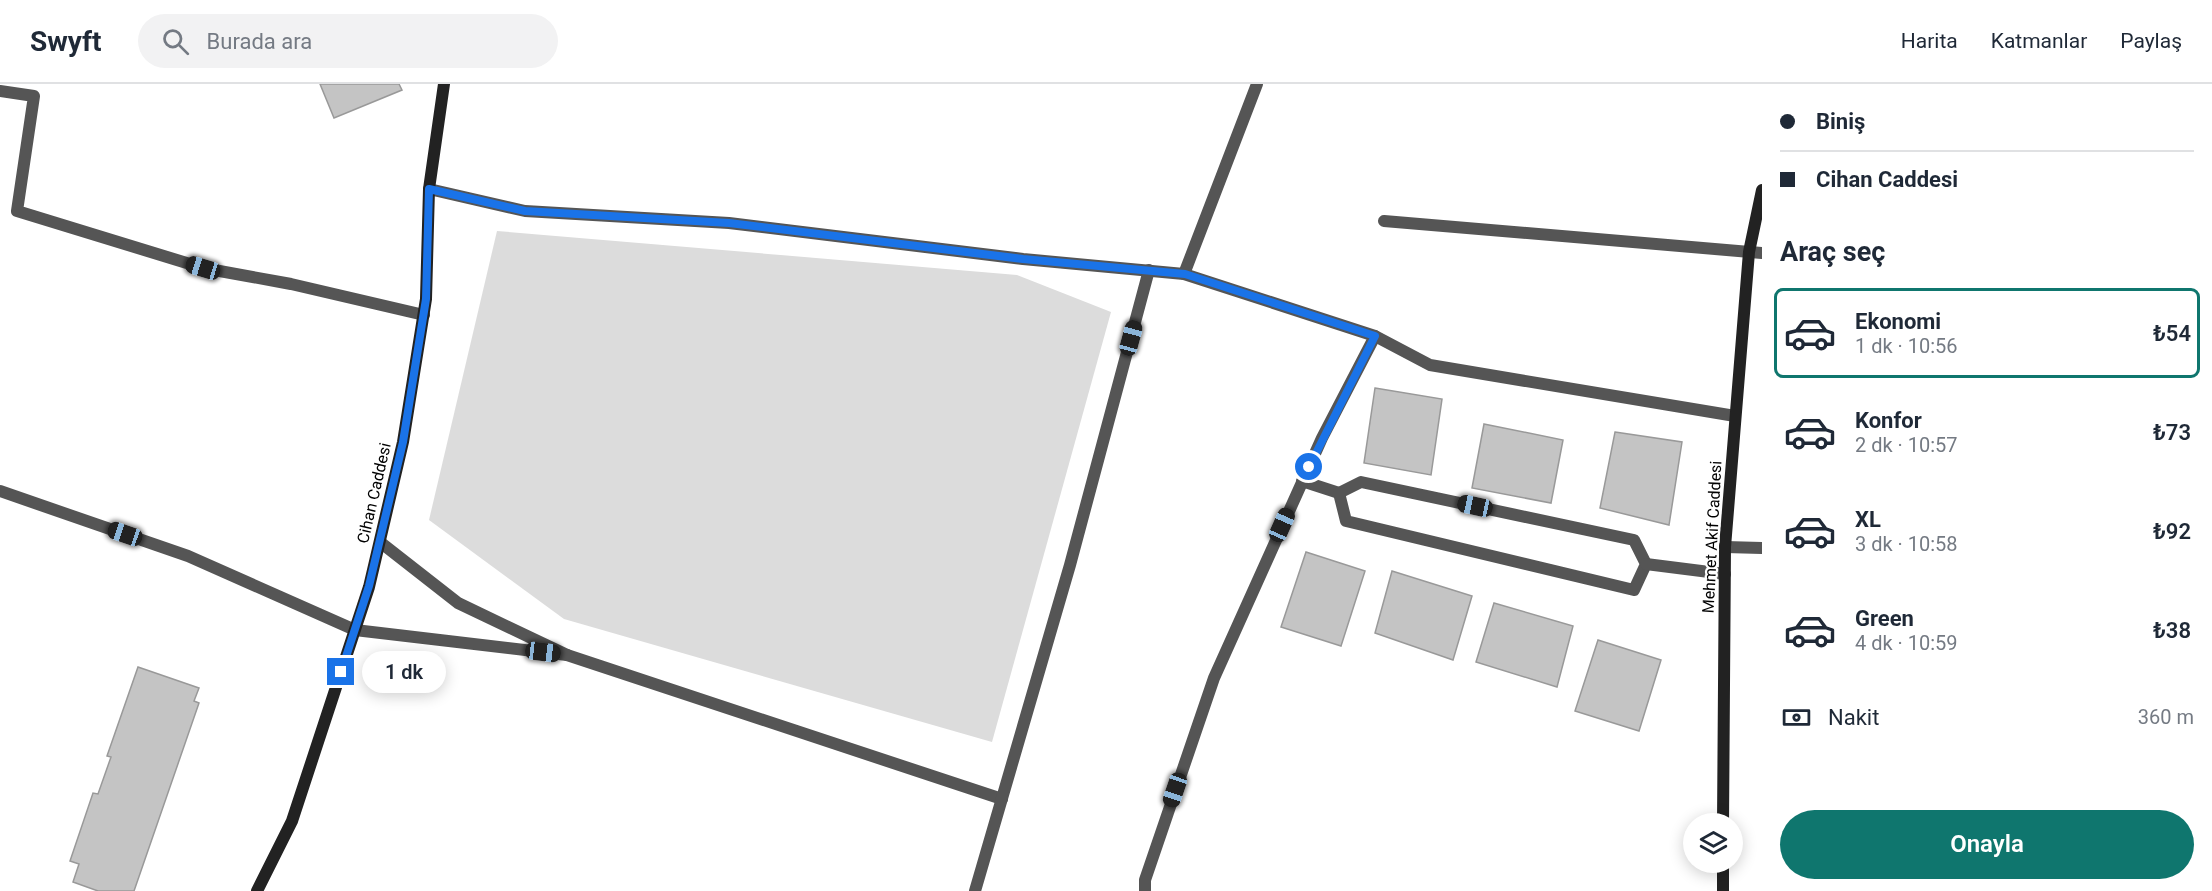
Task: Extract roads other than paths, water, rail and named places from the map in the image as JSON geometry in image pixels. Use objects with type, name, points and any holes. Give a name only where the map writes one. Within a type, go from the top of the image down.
[{"type":"street","name":"Cihan Caddesi","points":[[257,891],[292,821],[355,630],[380,542],[403,442],[424,315],[429,189],[444,84]]},
{"type":"street","points":[[1185,274],[1257,84]]},
{"type":"street","points":[[0,91],[34,96],[17,211],[203,268],[291,284],[424,315]]},
{"type":"street","points":[[429,189],[525,211],[729,223],[1023,259],[1185,274],[1375,336],[1430,365],[1735,416]]},
{"type":"street","name":"Mehmet Akif Caddesi","points":[[1723,813],[1725,547],[1735,416],[1762,190]]},
{"type":"street","points":[[1384,221],[1756,253]]},
{"type":"street","points":[[975,891],[1070,565],[1149,270]]},
{"type":"street","points":[[1145,891],[1145,880],[1214,678],[1302,481],[1375,336]]},
{"type":"street","points":[[1302,481],[1339,493],[1361,482],[1634,540],[1646,564]]},
{"type":"street","points":[[0,491],[188,556],[355,630],[567,655]]},
{"type":"street","points":[[1339,493],[1346,520],[1634,590],[1646,564]]},
{"type":"street","points":[[380,542],[458,603],[567,655],[1002,798]]},
{"type":"street","points":[[1725,547],[1762,548]]},
{"type":"street","points":[[1646,564],[1725,574]]},
{"type":"street","points":[[1723,873],[1723,891]]}]
